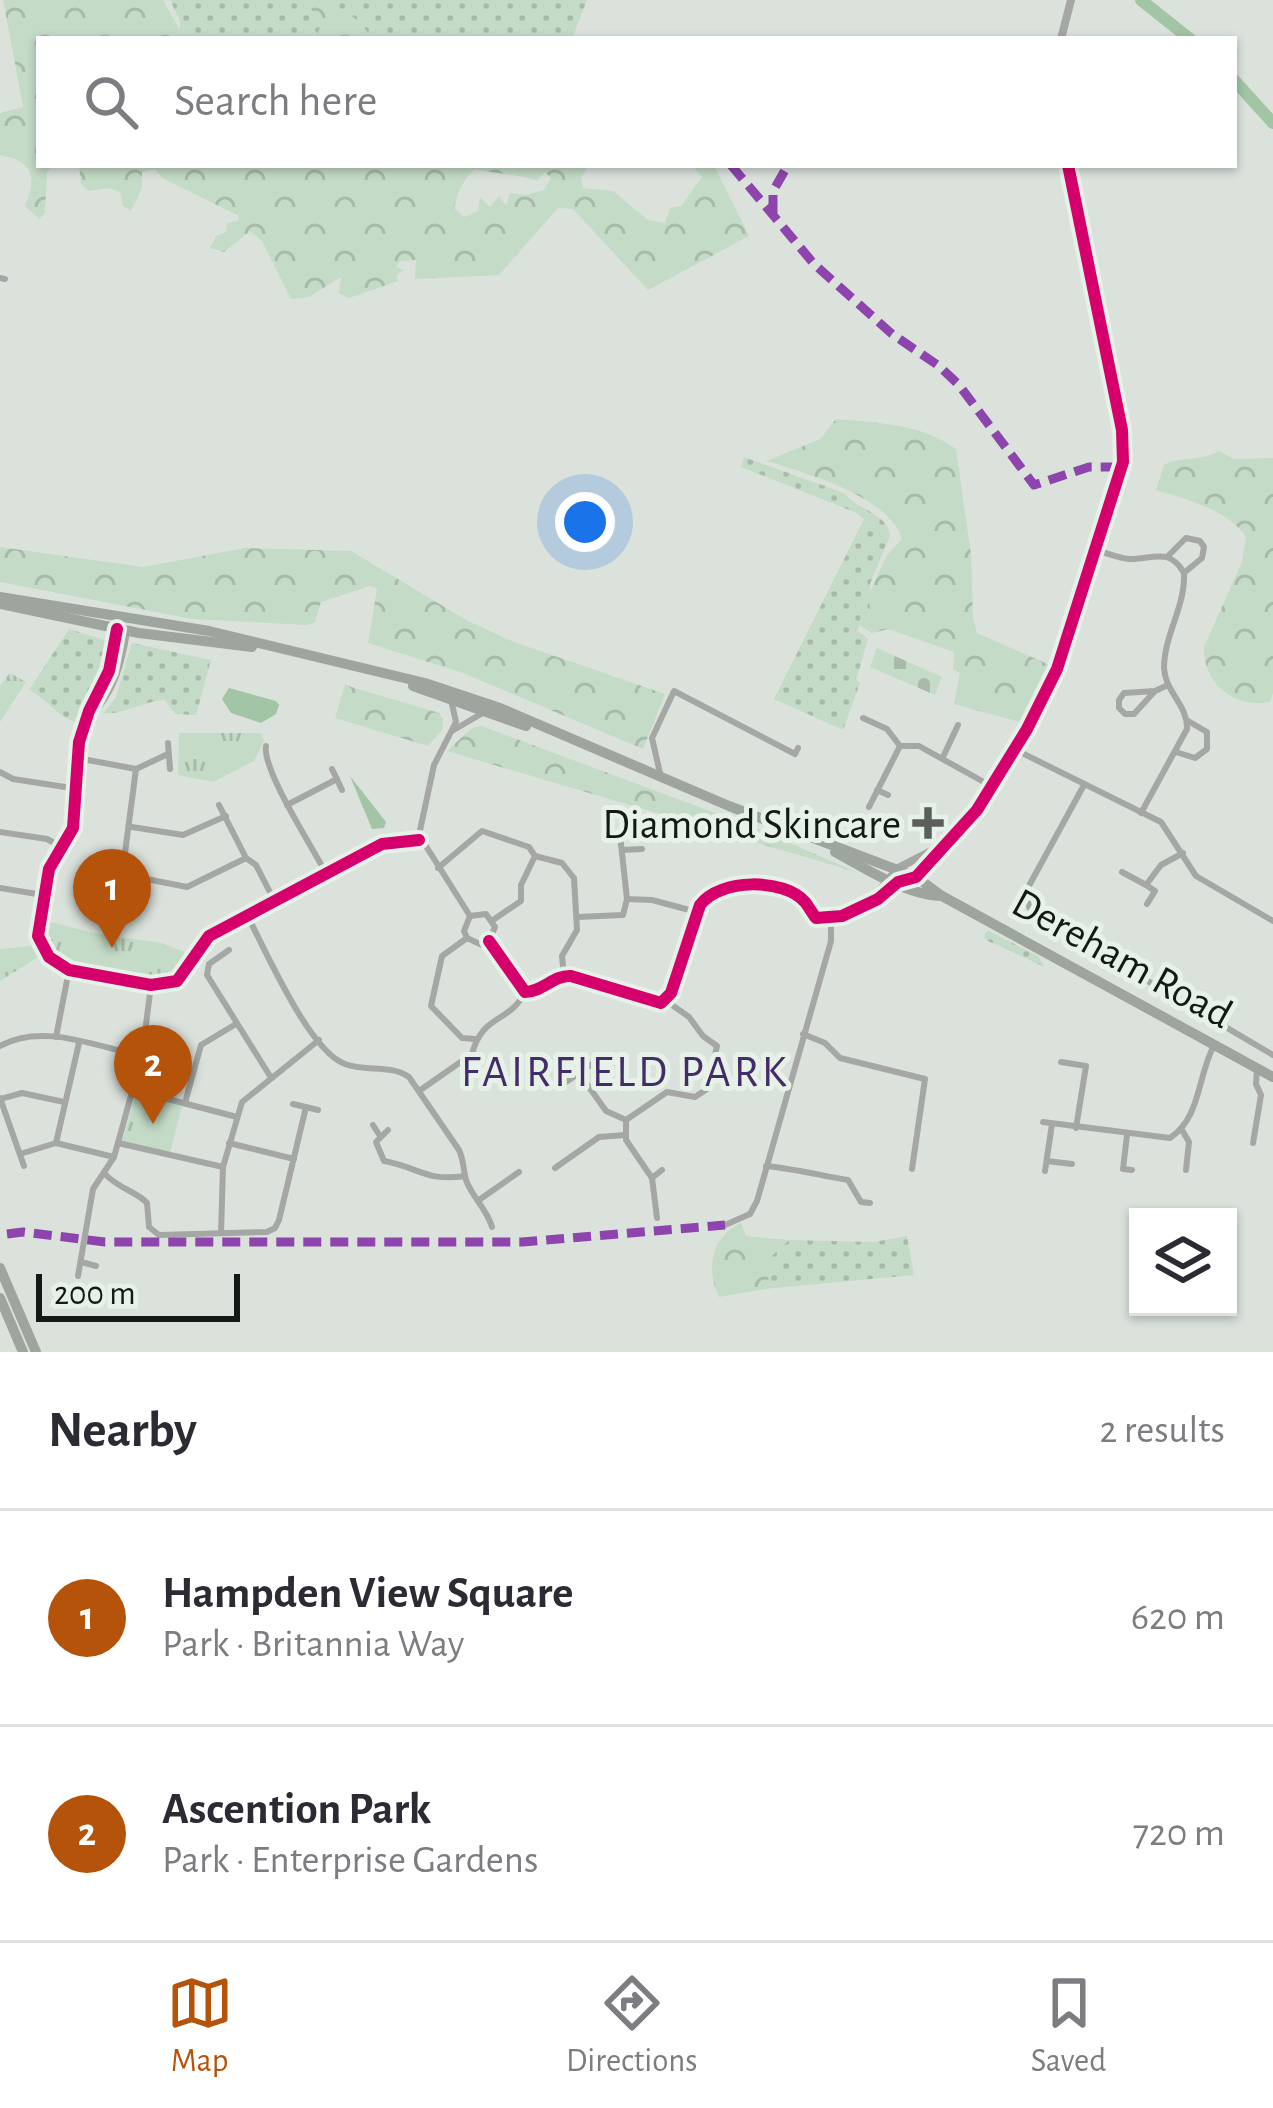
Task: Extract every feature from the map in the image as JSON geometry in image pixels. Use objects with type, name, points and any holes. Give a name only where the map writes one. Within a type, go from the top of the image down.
[{"type":"highway","name":"Dereham Road","points":[[0,600],[206,644],[280,648],[487,704],[942,896]]},
{"type":"highway","name":"Dereham Road","points":[[388,675],[552,734]]},
{"type":"highway","name":"Dereham Road","points":[[894,876],[916,877],[942,896],[1273,1077]]},
{"type":"highway","points":[[0,1268],[36,1352]]},
{"type":"highway","points":[[0,1298],[23,1352]]},
{"type":"street","points":[[1062,36],[1071,0]]},
{"type":"street","points":[[916,877],[974,814],[1057,669],[1120,479],[1124,445],[1069,168]]},
{"type":"street","points":[[1097,551],[1128,559],[1168,556],[1183,539],[1200,541],[1204,551],[1184,573],[1166,656],[1168,685],[1188,721],[1141,813]]},
{"type":"street","points":[[1168,556],[1184,573]]},
{"type":"street","points":[[123,626],[115,682],[88,719],[77,758],[73,828],[49,868],[43,895],[39,941],[53,962],[69,970],[151,985],[177,981],[201,942],[382,844],[419,840]]},
{"type":"street","points":[[1155,691],[1134,714],[1119,709],[1118,700],[1124,693],[1168,685]]},
{"type":"street","points":[[663,778],[653,735],[674,692],[794,755]]},
{"type":"street","points":[[450,700],[457,715],[451,733]]},
{"type":"street","points":[[470,916],[419,840],[426,793],[442,745],[470,718],[485,713]]},
{"type":"street","points":[[862,718],[887,729],[900,746]]},
{"type":"street","points":[[867,734],[873,721]]},
{"type":"street","points":[[1176,752],[1195,758],[1207,749],[1208,732],[1188,721]]},
{"type":"street","points":[[943,757],[958,725]]},
{"type":"street","points":[[168,743],[170,769]]},
{"type":"street","points":[[266,746],[265,758],[287,805],[327,874]]},
{"type":"street","points":[[900,746],[919,746],[991,787]]},
{"type":"street","points":[[869,807],[900,746]]},
{"type":"street","points":[[1013,749],[1168,828],[1196,876],[1273,921]]},
{"type":"street","points":[[77,758],[136,769],[168,754]]},
{"type":"street","points":[[636,767],[657,757]]},
{"type":"street","points":[[255,763],[265,758]]},
{"type":"street","points":[[136,769],[123,868],[129,877],[187,887],[246,858]]},
{"type":"street","points":[[332,769],[343,790]]},
{"type":"street","points":[[0,772],[13,779],[78,789]]},
{"type":"street","points":[[287,805],[337,779]]},
{"type":"street","name":"Dereham Road","points":[[1084,785],[1025,893],[1025,904],[1038,919],[1273,1055]]},
{"type":"street","points":[[877,790],[888,795]]},
{"type":"street","points":[[219,805],[275,902]]},
{"type":"street","points":[[130,826],[183,835],[226,816]]},
{"type":"street","points":[[438,868],[487,830],[523,843],[535,856],[562,863],[572,872],[578,917],[576,935],[562,956],[564,976]]},
{"type":"street","points":[[0,832],[47,839],[60,846]]},
{"type":"street","points":[[578,917],[623,915],[627,899],[620,835]]},
{"type":"street","points":[[665,1000],[706,897],[748,883],[794,895],[816,918],[831,920],[878,898],[894,876],[944,844]]},
{"type":"street","points":[[622,850],[642,849]]},
{"type":"street","points":[[1146,885],[1161,865],[1183,853]]},
{"type":"street","points":[[493,920],[521,901],[521,886],[535,856]]},
{"type":"street","points":[[1122,872],[1155,891],[1147,904]]},
{"type":"street","points":[[121,916],[129,877]]},
{"type":"street","points":[[0,888],[43,895]]},
{"type":"street","points":[[627,899],[652,899],[697,912]]},
{"type":"street","points":[[123,903],[134,905]]},
{"type":"street","points":[[486,914],[493,920],[490,941],[482,945],[467,938],[464,931],[470,916],[486,914]]},
{"type":"street","points":[[248,917],[293,1005],[333,1058],[350,1066],[397,1071],[409,1077],[459,1150],[465,1176],[492,1227]]},
{"type":"street","points":[[724,1225],[749,1214],[766,1166],[831,941],[831,920]]},
{"type":"street","points":[[467,938],[442,956],[431,1006],[458,1034],[475,1039]]},
{"type":"street","points":[[490,941],[525,992]]},
{"type":"street","points":[[229,950],[209,964],[207,974],[269,1076]]},
{"type":"street","points":[[56,1037],[69,970]]},
{"type":"street","points":[[525,992],[536,992],[564,976],[648,1001],[665,1000],[689,1017],[703,1036],[721,1045],[702,1094],[667,1092],[626,1120]]},
{"type":"street","points":[[78,1276],[93,1189],[114,1157],[142,1056],[151,985]]},
{"type":"street","points":[[419,1091],[472,1054],[475,1039],[517,1005],[525,992]]},
{"type":"street","points":[[185,1103],[201,1045],[236,1024]]},
{"type":"street","points":[[802,1034],[826,1043],[840,1058],[925,1079],[912,1169]]},
{"type":"street","points":[[0,1046],[22,1036],[56,1037],[142,1056]]},
{"type":"street","points":[[221,1233],[223,1167],[245,1096],[319,1040]]},
{"type":"street","points":[[56,1143],[79,1043]]},
{"type":"street","points":[[1042,1123],[1160,1140],[1182,1130],[1192,1114],[1214,1045]]},
{"type":"street","points":[[397,1071],[398,1060]]},
{"type":"street","points":[[1061,1062],[1090,1067],[1076,1128]]},
{"type":"street","points":[[566,1082],[592,1064]]},
{"type":"street","points":[[1252,1143],[1260,1091],[1257,1069]]},
{"type":"street","points":[[579,1073],[606,1111],[626,1120]]},
{"type":"street","points":[[133,1090],[236,1117]]},
{"type":"street","points":[[1260,1091],[1273,1094]]},
{"type":"street","points":[[24,1166],[0,1099],[22,1093],[64,1102]]},
{"type":"street","points":[[293,1103],[318,1110]]},
{"type":"street","points":[[106,1174],[124,1192],[147,1203],[153,1233],[267,1232],[275,1228],[306,1107]]},
{"type":"street","points":[[626,1120],[625,1135],[652,1178],[657,1218]]},
{"type":"street","points":[[1116,1133],[1118,1123]]},
{"type":"street","points":[[1045,1171],[1052,1124]]},
{"type":"street","points":[[373,1125],[384,1133],[376,1148],[381,1166],[408,1165],[429,1179],[465,1176]]},
{"type":"street","points":[[1182,1130],[1192,1160],[1186,1170]]},
{"type":"street","points":[[554,1168],[599,1137],[625,1135]]},
{"type":"street","points":[[1122,1169],[1127,1135]]},
{"type":"street","points":[[20,1154],[56,1143],[114,1157]]},
{"type":"street","points":[[118,1143],[223,1167]]},
{"type":"street","points":[[230,1143],[294,1159]]},
{"type":"street","points":[[903,1158],[914,1159]]},
{"type":"street","points":[[1047,1161],[1072,1164]]},
{"type":"street","points":[[766,1166],[848,1180],[861,1202],[870,1203]]},
{"type":"street","points":[[652,1178],[662,1170]]},
{"type":"street","points":[[479,1200],[519,1172]]},
{"type":"street","points":[[81,1262],[96,1265]]},
{"type":"green space","points":[[3,0],[163,0],[183,36],[36,36],[36,168],[51,168],[45,213],[39,219],[25,206],[30,172],[20,161],[0,155],[0,113],[23,107]]},
{"type":"green space","points":[[170,0],[587,0],[573,36],[180,36],[180,21]]},
{"type":"green space","points":[[311,2],[331,4],[348,13],[370,36],[317,36],[322,21],[312,12]]},
{"type":"green space","points":[[79,168],[587,168],[581,178],[583,188],[613,191],[648,220],[665,223],[670,208],[681,206],[702,177],[694,168],[715,168],[749,236],[648,290],[573,209],[558,208],[499,275],[415,279],[416,260],[400,261],[396,267],[404,270],[396,276],[398,281],[349,298],[339,293],[341,277],[309,297],[291,299],[262,241],[250,231],[224,252],[210,248],[216,236],[226,232],[227,223],[238,221],[239,216],[162,178],[155,169],[142,172],[142,188],[131,211],[123,206],[120,193],[110,188],[89,191],[81,184]],"holes":[[[475,169],[537,181],[545,172],[551,178],[544,190],[510,193],[506,205],[499,196],[490,207],[480,197],[478,211],[464,217],[455,209],[458,193]]]},
{"type":"green space","points":[[836,419],[913,429],[956,449],[977,633],[1050,665],[1028,720],[1020,722],[954,704],[960,673],[953,669],[954,652],[888,629],[872,633],[859,625],[861,615],[871,613],[868,596],[887,555],[902,539],[894,524],[845,489],[767,461],[820,439]]},
{"type":"green space","points":[[1219,451],[1234,459],[1273,458],[1270,702],[1244,701],[1223,691],[1205,660],[1204,647],[1242,562],[1246,537],[1217,512],[1156,490],[1164,465]]},
{"type":"green space","points":[[744,457],[844,493],[888,528],[890,536],[870,584],[871,613],[861,615],[858,631],[868,639],[856,680],[860,683],[843,730],[774,699],[864,519],[741,467]]},
{"type":"green space","points":[[0,547],[143,567],[245,548],[351,551],[468,621],[514,642],[665,694],[643,749],[463,673],[368,643],[377,589],[370,586],[321,602],[315,622],[308,625],[192,619],[0,582]]},
{"type":"green space","points":[[69,629],[108,641],[78,723],[29,690]]},
{"type":"green space","points":[[132,643],[211,660],[196,715],[175,714],[165,700],[104,713],[116,697]]},
{"type":"green space","points":[[877,648],[942,677],[935,695],[870,667]]},
{"type":"green space","points":[[10,673],[26,682],[0,722],[0,686]]},
{"type":"green space","points":[[345,685],[439,713],[442,730],[428,746],[335,718]]},
{"type":"green space","points":[[482,726],[758,829],[856,872],[447,751],[472,728]]},
{"type":"green space","points":[[179,733],[261,733],[264,741],[254,761],[213,782],[178,775]]},
{"type":"green space","points":[[43,920],[162,943],[189,954],[179,972],[164,978],[93,969],[54,955],[45,939]]},
{"type":"green space","points":[[987,930],[1038,956],[1045,967],[988,941],[984,937]]},
{"type":"green space","points":[[31,946],[38,957],[0,981],[0,949]]},
{"type":"green space","points":[[136,1094],[182,1106],[170,1153],[122,1141]]},
{"type":"green space","points":[[741,1223],[746,1236],[789,1240],[766,1261],[769,1283],[764,1289],[719,1297],[712,1275],[714,1254],[723,1236]]},
{"type":"green space","points":[[907,1236],[914,1275],[764,1289],[769,1283],[766,1261],[789,1240],[874,1242]]},
{"type":"shaded area","points":[[229,688],[276,701],[276,714],[261,723],[231,713],[222,699]]},
{"type":"shaded area","points":[[350,776],[386,822],[384,828],[372,829]]},
{"type":"waterway","points":[[1141,0],[1186,36]]},
{"type":"waterway","points":[[1237,83],[1273,123]]},
{"type":"marked path","points":[[734,168],[814,264],[892,334],[959,385],[1034,485],[1089,467],[1122,467]]},
{"type":"marked path","points":[[773,213],[773,191],[786,168]]},
{"type":"marked path","points":[[7,1234],[105,1242],[522,1242],[725,1225]]},
{"type":"cycle path","points":[[489,941],[525,992],[571,976],[661,1003],[671,993],[700,905],[709,896],[736,886],[768,885],[795,894],[816,918],[842,916],[878,899],[898,882],[916,877],[977,810],[1057,669],[1123,462],[1122,430],[1069,168]]},
{"type":"cycle path","points":[[117,629],[109,671],[79,742],[73,828],[49,869],[38,936],[49,957],[69,970],[151,985],[177,981],[209,936],[382,844],[419,840]]},
{"type":"place","name":"Diamond Skincare","points":[[928,823]]},
{"type":"place","name":"Hampden View Square","points":[[112,948]]},
{"type":"place","name":"Ascention Park","points":[[153,1124]]},
{"type":"district","name":"FAIRFIELD PARK","points":[[625,1070]]}]
